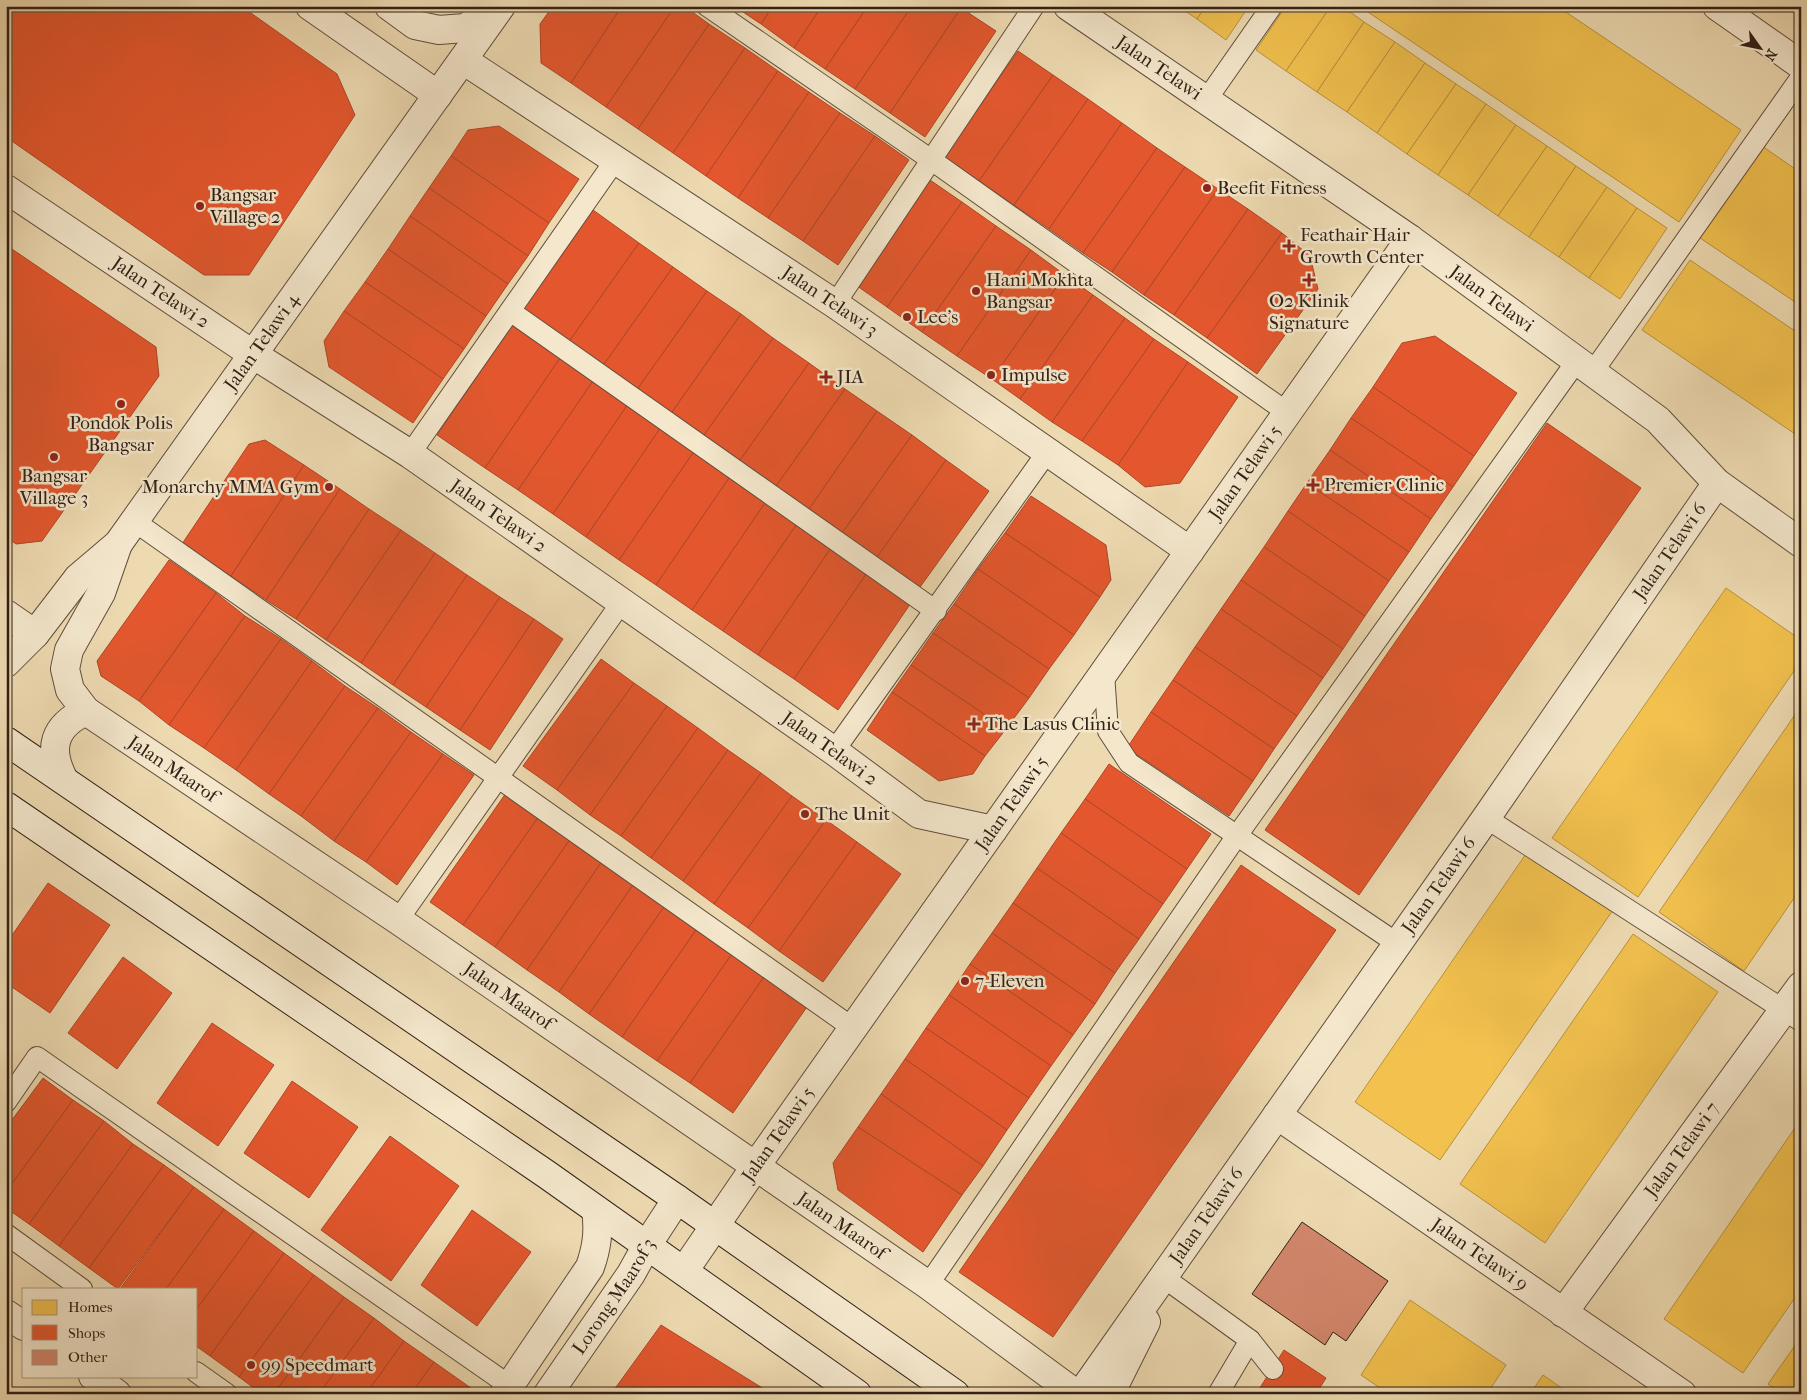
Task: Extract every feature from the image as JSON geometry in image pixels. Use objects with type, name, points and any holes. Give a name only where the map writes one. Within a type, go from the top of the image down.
[{"type":"street","points":[[310,6],[438,95]]},
{"type":"street","points":[[389,6],[416,25],[439,30],[465,28],[500,6]]},
{"type":"street","name":"Jalan Telawi 4","points":[[6,663],[35,634],[78,578],[118,544],[500,6]]},
{"type":"street","name":"Jalan Telawi","points":[[1068,6],[1410,239],[1584,368],[1658,420],[1717,483],[1801,543]]},
{"type":"street","points":[[1717,6],[1801,65]]},
{"type":"street","name":"Jalan Telawi 3","points":[[463,60],[835,304],[1190,552]]},
{"type":"street","name":"Jalan Telawi 2","points":[[6,189],[254,355],[410,454],[834,751],[919,814],[993,830]]},
{"type":"street","name":"Jalan Telawi 5","points":[[684,1271],[755,1167],[1410,239]]},
{"type":"street","name":"Jalan Telawi 6","points":[[1081,1394],[1486,818],[1717,483]]},
{"type":"street","name":"Jalan Maarof","points":[[118,544],[101,593],[69,650],[64,669],[70,690],[86,710],[398,920],[928,1285],[1076,1394]]},
{"type":"street","points":[[6,614],[35,634]]},
{"type":"street","points":[[64,780],[56,764],[54,748],[60,731],[71,718],[86,710]]},
{"type":"street","points":[[6,741],[677,1199],[955,1394]]},
{"type":"street","points":[[6,806],[596,1210],[857,1394]]},
{"type":"street","name":"Jalan Telawi 7","points":[[1563,1312],[1792,1015],[1801,986]]},
{"type":"street","name":"Jalan Telawi 9","points":[[1277,1115],[1682,1394]]},
{"type":"street","name":"Lorong Maarof 3","points":[[548,1394],[631,1274],[646,1245],[677,1199]]},
{"type":"street","name":"Lorong Maarof 3","points":[[507,1390],[590,1267],[599,1229],[596,1210]]},
{"type":"street","name":"Jalan Telawi 6","points":[[1110,1394],[1144,1330],[1160,1280]]},
{"type":"street","points":[[6,1314],[22,1325]]},
{"type":"lane","points":[[706,6],[930,160],[1288,412]]},
{"type":"lane","points":[[835,304],[1034,6]]},
{"type":"lane","points":[[1207,99],[1272,6]]},
{"type":"lane","points":[[928,1285],[1236,837],[1801,77]]},
{"type":"lane","points":[[410,454],[616,159]]},
{"type":"lane","points":[[510,311],[936,611]]},
{"type":"lane","points":[[834,751],[936,611],[1048,451]]},
{"type":"lane","points":[[134,521],[853,1028]]},
{"type":"lane","points":[[398,920],[621,603]]},
{"type":"lane","points":[[1104,673],[1108,731],[1129,763],[1236,837],[1398,944]]},
{"type":"lane","points":[[1486,818],[1792,1015]]},
{"type":"lane","points":[[6,1102],[37,1057],[507,1390]]},
{"type":"lane","points":[[6,1234],[81,1288]]},
{"type":"lane","points":[[1160,1280],[1250,1340],[1273,1369]]},
{"type":"lane","points":[[1218,1394],[1250,1340]]},
{"type":"lane","points":[[198,1373],[227,1394]]},
{"type":"building: Homes","points":[[1178,6],[1206,6],[1197,19]]},
{"type":"building: Homes","points":[[1206,6],[1249,6],[1226,40],[1197,19]]},
{"type":"building: Homes","points":[[1286,6],[1331,6],[1286,71],[1256,50]]},
{"type":"building: Homes","points":[[1331,6],[1342,6],[1364,22],[1317,92],[1286,71]]},
{"type":"building: Homes","points":[[1359,6],[1557,6],[1741,130],[1679,222]]},
{"type":"building: Homes","points":[[1364,22],[1395,42],[1347,112],[1317,92]]},
{"type":"building: Homes","points":[[1395,42],[1425,63],[1377,133],[1347,112]]},
{"type":"building: Homes","points":[[1425,63],[1456,84],[1407,154],[1377,133]]},
{"type":"building: Homes","points":[[1456,84],[1486,104],[1438,175],[1407,154]]},
{"type":"building: Homes","points":[[1486,104],[1516,125],[1468,195],[1438,175]]},
{"type":"building: Homes","points":[[1516,125],[1547,146],[1498,216],[1468,195]]},
{"type":"building: Homes","points":[[1547,146],[1576,166],[1529,237],[1498,216]]},
{"type":"building: Homes","points":[[1762,146],[1801,173],[1801,306],[1700,238]]},
{"type":"building: Homes","points":[[1576,166],[1607,187],[1559,257],[1529,237]]},
{"type":"building: Homes","points":[[1607,187],[1637,208],[1589,278],[1559,257]]},
{"type":"building: Homes","points":[[1637,208],[1667,228],[1620,299],[1589,278]]},
{"type":"building: Homes","points":[[1690,260],[1801,335],[1801,438],[1642,330]]},
{"type":"building: Homes","points":[[1726,588],[1801,640],[1801,661],[1638,897],[1552,838]]},
{"type":"building: Homes","points":[[1801,706],[1801,888],[1744,971],[1659,912]]},
{"type":"building: Homes","points":[[1528,851],[1613,910],[1440,1160],[1355,1102]]},
{"type":"building: Homes","points":[[1633,934],[1718,992],[1545,1243],[1460,1184]]},
{"type":"building: Homes","points":[[1801,1119],[1801,1289],[1743,1373],[1664,1319]]},
{"type":"building: Homes","points":[[1410,1300],[1506,1365],[1487,1394],[1389,1394],[1361,1375]]},
{"type":"building: Homes","points":[[1801,1337],[1801,1394],[1782,1394],[1768,1384]]},
{"type":"building: Homes","points":[[1543,1375],[1570,1394],[1530,1394]]},
{"type":"building: Homes","points":[[6,1383],[18,1392],[17,1394],[6,1394]]},
{"type":"building: Shops","name":"Bangsar Village 2","points":[[6,6],[241,6],[337,74],[355,115],[249,275],[204,275],[6,137]]},
{"type":"building: Shops","points":[[553,6],[622,6],[571,83],[541,63],[540,24]]},
{"type":"building: Shops","points":[[622,6],[675,6],[606,107],[571,83]]},
{"type":"building: Shops","points":[[675,6],[684,6],[709,24],[638,129],[606,107]]},
{"type":"building: Shops","points":[[734,6],[773,6],[761,24]]},
{"type":"building: Shops","points":[[773,6],[822,6],[794,48],[761,24]]},
{"type":"building: Shops","points":[[822,6],[868,6],[825,69],[794,48]]},
{"type":"building: Shops","points":[[868,6],[912,6],[855,89],[825,69]]},
{"type":"building: Shops","points":[[912,6],[961,8],[890,113],[855,89]]},
{"type":"building: Shops","points":[[961,8],[996,31],[925,137],[890,113]]},
{"type":"building: Shops","points":[[709,24],[745,48],[673,153],[638,129]]},
{"type":"building: Shops","points":[[745,48],[778,71],[706,176],[673,153]]},
{"type":"building: Shops","points":[[1018,51],[1053,75],[979,181],[944,157]]},
{"type":"building: Shops","points":[[778,71],[809,92],[738,198],[706,176]]},
{"type":"building: Shops","points":[[1053,75],[1088,99],[1014,205],[979,181]]},
{"type":"building: Shops","points":[[809,92],[840,113],[768,218],[738,198]]},
{"type":"building: Shops","points":[[1088,99],[1122,123],[1049,229],[1014,205]]},
{"type":"building: Shops","points":[[840,113],[875,136],[803,241],[768,218]]},
{"type":"building: Shops","points":[[1122,123],[1157,148],[1083,253],[1049,229]]},
{"type":"building: Shops","points":[[499,126],[579,179],[549,223],[451,156],[468,130]]},
{"type":"building: Shops","points":[[875,136],[909,160],[838,265],[803,241]]},
{"type":"building: Shops","points":[[1157,148],[1185,167],[1112,272],[1083,253]]},
{"type":"building: Shops","points":[[451,156],[549,223],[528,256],[429,188]]},
{"type":"building: Shops","points":[[1185,167],[1218,189],[1144,295],[1112,272]]},
{"type":"building: Shops","points":[[927,178],[962,202],[887,307],[853,283]]},
{"type":"building: Shops","points":[[429,188],[528,256],[508,284],[410,216]]},
{"type":"building: Shops","points":[[1218,189],[1248,209],[1174,315],[1144,295]]},
{"type":"building: Shops","points":[[962,202],[996,226],[922,332],[887,307]]},
{"type":"building: Shops","points":[[1248,209],[1282,233],[1207,338],[1174,315]]},
{"type":"building: Shops","points":[[593,210],[639,243],[568,343],[521,310]]},
{"type":"building: Shops","points":[[410,216],[508,284],[486,316],[388,249]]},
{"type":"building: Shops","name":"Hani Mokhta Bangsar","points":[[996,226],[1031,250],[957,356],[922,332]]},
{"type":"building: Shops","points":[[1282,233],[1310,256],[1318,289],[1257,374],[1207,338]]},
{"type":"building: Shops","points":[[639,243],[673,267],[602,367],[568,343]]},
{"type":"building: Shops","name":"Bangsar Village 3","points":[[6,245],[156,347],[159,376],[42,541],[16,544],[6,537]]},
{"type":"building: Shops","points":[[388,249],[486,316],[464,349],[365,282]]},
{"type":"building: Shops","points":[[1031,250],[1065,275],[992,379],[957,356]]},
{"type":"building: Shops","points":[[673,267],[707,291],[636,391],[602,367]]},
{"type":"building: Shops","points":[[1065,275],[1093,295],[1020,399],[992,379]]},
{"type":"building: Shops","points":[[365,282],[464,349],[443,379],[344,311]]},
{"type":"building: Shops","points":[[707,291],[741,314],[670,415],[636,391]]},
{"type":"building: Shops","points":[[1093,295],[1125,318],[1052,422],[1020,399]]},
{"type":"building: Shops","points":[[344,311],[443,379],[413,423],[329,367],[324,341]]},
{"type":"building: Shops","points":[[741,314],[773,338],[702,438],[670,415]]},
{"type":"building: Shops","points":[[1125,318],[1154,339],[1082,441],[1052,422]]},
{"type":"building: Shops","points":[[512,325],[560,358],[485,468],[437,435]]},
{"type":"building: Shops","points":[[1435,336],[1517,393],[1474,456],[1373,387],[1402,343]]},
{"type":"building: Shops","points":[[773,338],[809,363],[738,463],[702,438]]},
{"type":"building: Shops","points":[[1154,339],[1188,362],[1118,465],[1082,441]]},
{"type":"building: Shops","points":[[560,358],[593,381],[518,490],[485,468]]},
{"type":"building: Shops","points":[[1188,362],[1238,397],[1180,483],[1145,487],[1118,465]]},
{"type":"building: Shops","points":[[809,363],[845,389],[774,489],[738,463]]},
{"type":"building: Shops","points":[[593,381],[628,404],[553,514],[518,490]]},
{"type":"building: Shops","points":[[1373,387],[1474,456],[1453,487],[1351,418]]},
{"type":"building: Shops","points":[[845,389],[877,411],[807,512],[774,489]]},
{"type":"building: Shops","points":[[628,404],[661,427],[586,537],[553,514]]},
{"type":"building: Shops","points":[[877,411],[912,435],[840,536],[807,512]]},
{"type":"building: Shops","points":[[1351,418],[1453,487],[1431,519],[1330,450]]},
{"type":"building: Shops","points":[[1547,423],[1641,488],[1359,895],[1265,830]]},
{"type":"building: Shops","points":[[661,427],[695,450],[619,560],[586,537]]},
{"type":"building: Shops","points":[[912,435],[946,460],[875,560],[840,536]]},
{"type":"building: Shops","points":[[265,440],[304,465],[231,576],[182,544],[249,444]]},
{"type":"building: Shops","points":[[695,450],[731,475],[656,585],[619,560]]},
{"type":"building: Shops","points":[[1330,450],[1431,519],[1409,552],[1307,483]]},
{"type":"building: Shops","points":[[946,460],[989,491],[918,590],[875,560]]},
{"type":"building: Shops","points":[[304,465],[340,489],[266,600],[231,576]]},
{"type":"building: Shops","points":[[731,475],[767,500],[692,610],[656,585]]},
{"type":"building: Shops","points":[[1307,483],[1409,552],[1389,581],[1288,511]]},
{"type":"building: Shops","points":[[340,489],[369,509],[296,619],[266,600]]},
{"type":"building: Shops","points":[[1031,496],[1106,545],[1111,580],[1100,597],[1005,533]]},
{"type":"building: Shops","points":[[767,500],[799,521],[723,631],[692,610]]},
{"type":"building: Shops","points":[[369,509],[401,530],[326,640],[296,619]]},
{"type":"building: Shops","points":[[1288,511],[1389,581],[1365,616],[1264,547]]},
{"type":"building: Shops","points":[[799,521],[833,545],[758,655],[723,631]]},
{"type":"building: Shops","points":[[401,530],[435,553],[361,663],[326,640]]},
{"type":"building: Shops","points":[[1005,533],[1100,597],[1074,635],[978,569]]},
{"type":"building: Shops","points":[[833,545],[869,570],[794,679],[758,655]]},
{"type":"building: Shops","points":[[1264,547],[1365,616],[1343,649],[1241,580]]},
{"type":"building: Shops","points":[[435,553],[467,575],[393,685],[361,663]]},
{"type":"building: Shops","points":[[169,560],[216,593],[139,701],[101,676],[97,661]]},
{"type":"building: Shops","points":[[978,569],[1074,635],[1049,669],[954,604]]},
{"type":"building: Shops","points":[[869,570],[913,600],[838,710],[794,679]]},
{"type":"building: Shops","points":[[467,575],[500,597],[426,707],[393,685]]},
{"type":"building: Shops","points":[[1241,580],[1343,649],[1323,678],[1221,609]]},
{"type":"building: Shops","points":[[216,593],[245,616],[169,725],[139,701]]},
{"type":"building: Shops","points":[[500,597],[534,619],[460,730],[426,707]]},
{"type":"building: Shops","points":[[954,604],[1049,669],[1029,698],[933,633]]},
{"type":"building: Shops","points":[[1221,609],[1323,678],[1297,716],[1195,647]]},
{"type":"building: Shops","points":[[245,616],[281,639],[204,748],[169,725]]},
{"type":"building: Shops","points":[[534,619],[563,639],[490,750],[460,730]]},
{"type":"building: Shops","points":[[933,633],[1029,698],[1006,729],[911,665]]},
{"type":"building: Shops","points":[[281,639],[312,661],[236,770],[204,748]]},
{"type":"building: Shops","points":[[1195,647],[1297,716],[1274,749],[1173,680]]},
{"type":"building: Shops","points":[[601,659],[634,683],[557,790],[523,766]]},
{"type":"building: Shops","points":[[312,661],[345,686],[269,794],[236,770]]},
{"type":"building: Shops","points":[[911,665],[1006,729],[985,756],[892,692]]},
{"type":"building: Shops","points":[[1173,680],[1274,749],[1253,781],[1151,712]]},
{"type":"building: Shops","points":[[634,683],[667,706],[590,815],[557,790]]},
{"type":"building: Shops","points":[[345,686],[378,708],[301,816],[269,794]]},
{"type":"building: Shops","points":[[892,692],[985,756],[973,774],[939,781],[867,730]]},
{"type":"building: Shops","points":[[667,706],[698,728],[621,836],[590,815]]},
{"type":"building: Shops","points":[[378,708],[411,732],[334,841],[301,816]]},
{"type":"building: Shops","points":[[1151,712],[1253,781],[1229,816],[1127,748]]},
{"type":"building: Shops","points":[[698,728],[728,750],[651,858],[621,836]]},
{"type":"building: Shops","points":[[411,732],[443,754],[366,862],[334,841]]},
{"type":"building: Shops","points":[[728,750],[761,773],[683,881],[651,858]]},
{"type":"building: Shops","points":[[443,754],[474,775],[397,885],[366,862]]},
{"type":"building: Shops","points":[[1109,764],[1211,834],[1187,869],[1085,799]]},
{"type":"building: Shops","points":[[761,773],[792,796],[714,904],[683,881]]},
{"type":"building: Shops","points":[[506,793],[539,816],[463,925],[430,902]]},
{"type":"building: Shops","points":[[792,796],[826,820],[748,928],[714,904]]},
{"type":"building: Shops","points":[[1085,799],[1187,869],[1163,904],[1061,833]]},
{"type":"building: Shops","points":[[539,816],[571,838],[495,947],[463,925]]},
{"type":"building: Shops","points":[[826,820],[857,842],[779,951],[748,928]]},
{"type":"building: Shops","points":[[1061,833],[1163,904],[1139,939],[1037,868]]},
{"type":"building: Shops","points":[[571,838],[603,860],[527,970],[495,947]]},
{"type":"building: Shops","points":[[857,842],[901,874],[823,982],[779,951]]},
{"type":"building: Shops","points":[[603,860],[635,882],[559,992],[527,970]]},
{"type":"building: Shops","points":[[1241,865],[1336,930],[1053,1337],[959,1272]]},
{"type":"building: Shops","points":[[1037,868],[1139,939],[1115,973],[1013,903]]},
{"type":"building: Shops","points":[[635,882],[666,904],[589,1014],[559,992]]},
{"type":"building: Shops","points":[[48,883],[110,925],[50,1013],[6,983],[6,944]]},
{"type":"building: Shops","points":[[1013,903],[1115,973],[1095,1004],[992,933]]},
{"type":"building: Shops","points":[[666,904],[698,927],[622,1037],[589,1014]]},
{"type":"building: Shops","points":[[698,927],[734,951],[657,1061],[622,1037]]},
{"type":"building: Shops","points":[[992,933],[1095,1004],[1073,1035],[970,964]]},
{"type":"building: Shops","points":[[734,951],[766,974],[690,1083],[657,1061]]},
{"type":"building: Shops","points":[[123,957],[172,993],[117,1069],[68,1033]]},
{"type":"building: Shops","points":[[970,964],[1073,1035],[1051,1066],[949,995]]},
{"type":"building: Shops","points":[[766,974],[809,1004],[733,1113],[690,1083]]},
{"type":"building: Shops","points":[[949,995],[1051,1066],[1029,1098],[926,1028]]},
{"type":"building: Shops","points":[[212,1023],[274,1065],[218,1146],[157,1103]]},
{"type":"building: Shops","points":[[926,1028],[1029,1098],[1007,1130],[905,1059]]},
{"type":"building: Shops","points":[[905,1059],[1007,1130],[983,1166],[881,1094]]},
{"type":"building: Shops","points":[[43,1078],[73,1100],[6,1192],[6,1128]]},
{"type":"building: Shops","points":[[292,1081],[358,1127],[309,1198],[244,1153]]},
{"type":"building: Shops","points":[[881,1094],[983,1166],[962,1195],[858,1127]]},
{"type":"building: Shops","points":[[73,1100],[104,1121],[29,1224],[6,1208],[6,1192]]},
{"type":"building: Shops","points":[[104,1121],[133,1144],[59,1246],[29,1224]]},
{"type":"building: Shops","points":[[858,1127],[962,1195],[923,1252],[838,1190],[833,1163]]},
{"type":"building: Shops","points":[[390,1136],[459,1186],[391,1281],[321,1230]]},
{"type":"building: Shops","points":[[133,1144],[164,1165],[89,1268],[59,1246]]},
{"type":"building: Shops","points":[[164,1165],[194,1187],[119,1288],[89,1268]]},
{"type":"building: Shops","points":[[194,1187],[224,1209],[167,1288],[121,1288]]},
{"type":"building: Shops","points":[[224,1209],[254,1231],[198,1307],[198,1288],[167,1288]]},
{"type":"building: Shops","points":[[472,1210],[531,1252],[477,1326],[421,1285]]},
{"type":"building: Shops","points":[[254,1231],[284,1253],[210,1356],[198,1347],[198,1307]]},
{"type":"building: Shops","points":[[284,1253],[314,1275],[239,1377],[210,1356]]},
{"type":"building: Shops","points":[[314,1275],[344,1297],[274,1394],[262,1394],[239,1377]]},
{"type":"building: Shops","points":[[344,1297],[374,1318],[319,1394],[274,1394]]},
{"type":"building: Shops","points":[[374,1318],[404,1341],[366,1394],[319,1394]]},
{"type":"building: Shops","points":[[661,1325],[772,1394],[611,1394]]},
{"type":"building: Shops","points":[[404,1341],[434,1362],[411,1394],[366,1394]]},
{"type":"building: Shops","points":[[1284,1350],[1326,1378],[1316,1394],[1256,1394]]},
{"type":"building: Shops","points":[[434,1362],[478,1393],[411,1394]]},
{"type":"building: Other","points":[[1302,1222],[1388,1281],[1346,1341],[1333,1332],[1325,1345],[1252,1294]]},
{"type":"place","name":"Beefit Fitness","points":[[1207,188]]},
{"type":"place","name":"Bangsar Village 2","points":[[200,206]]},
{"type":"place","name":"Feathair Hair Growth Center","points":[[1289,246]]},
{"type":"place","name":"O2 Klinik Signature","points":[[1309,280]]},
{"type":"place","name":"Hani Mokhta Bangsar","points":[[976,291]]},
{"type":"place","name":"Lee's","points":[[907,317]]},
{"type":"place","name":"Impulse","points":[[991,375]]},
{"type":"place","name":"JIA","points":[[826,377]]},
{"type":"place","name":"Pondok Polis Bangsar","points":[[121,404]]},
{"type":"place","name":"Bangsar Village 3","points":[[54,457]]},
{"type":"place","name":"Premier Clinic","points":[[1313,485]]},
{"type":"place","name":"Monarchy MMA Gym","points":[[329,487]]},
{"type":"place","name":"The Lasus Clinic","points":[[974,724]]},
{"type":"place","name":"The Unit","points":[[805,814]]},
{"type":"place","name":"7-Eleven","points":[[965,981]]},
{"type":"place","name":"99 Speedmart","points":[[251,1365]]}]
